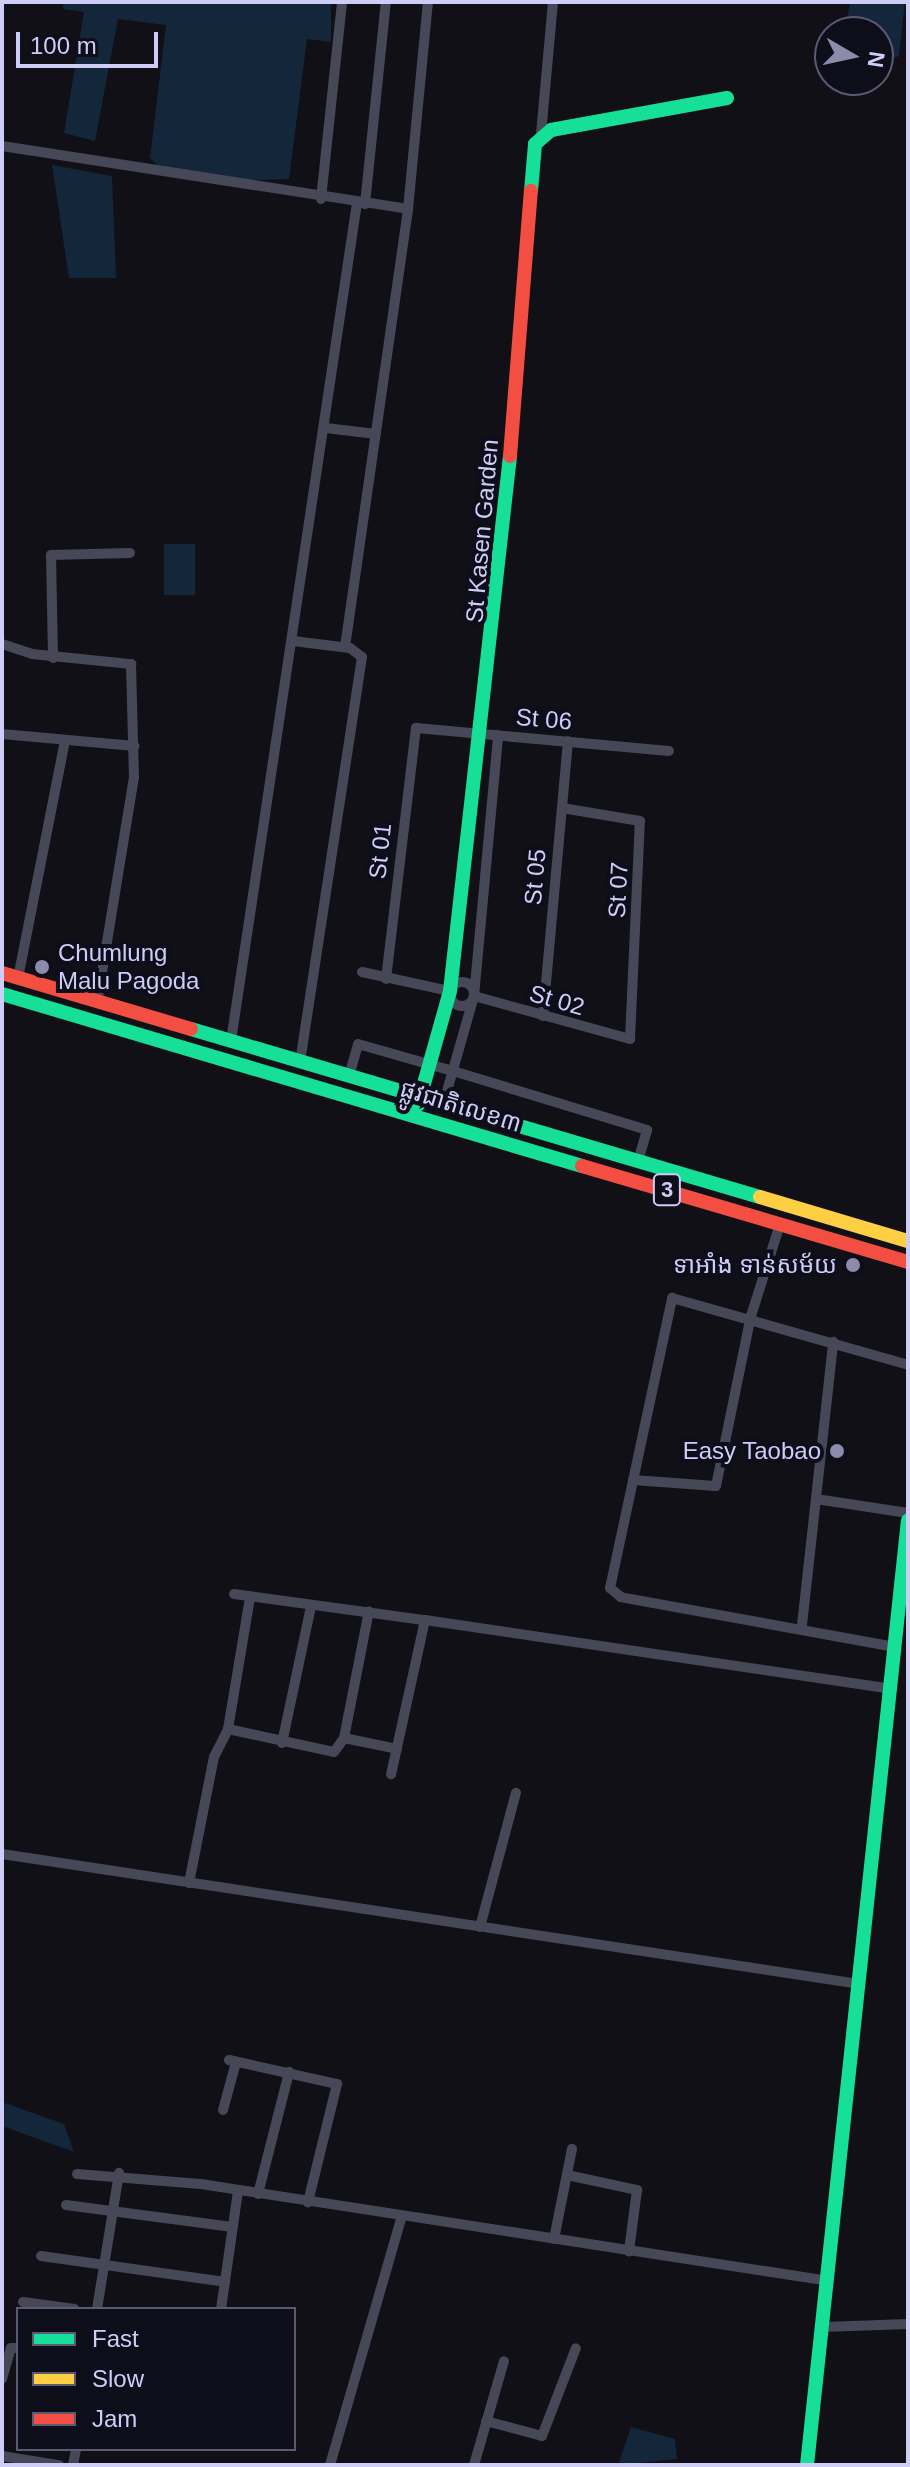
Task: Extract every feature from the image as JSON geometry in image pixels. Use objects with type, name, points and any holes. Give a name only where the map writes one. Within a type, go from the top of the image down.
[{"type":"main road","points":[[541,134],[727,98]]},
{"type":"main road","name":"St Kasen Garden","points":[[415,1115],[450,991],[477,733],[495,637],[541,134]]},
{"type":"main road","name":"ផ្លូវជាតិលេខ៣","points":[[2,973],[908,1241]]},
{"type":"main road","name":"ផ្លូវជាតិលេខ៣","points":[[2,994],[908,1262]]},
{"type":"main road","points":[[807,2465],[908,1520]]},
{"type":"street","points":[[321,199],[342,2]]},
{"type":"street","points":[[231,1041],[361,203],[386,2]]},
{"type":"street","points":[[345,647],[408,209],[428,2]]},
{"type":"street","points":[[541,134],[553,2]]},
{"type":"street","points":[[2,146],[321,199],[408,209]]},
{"type":"street","points":[[326,428],[376,434]]},
{"type":"street","points":[[53,658],[51,555],[130,553]]},
{"type":"street","points":[[293,641],[345,647],[358,653],[362,669],[300,1061]]},
{"type":"street","points":[[2,644],[53,658],[131,664],[134,746],[97,1002]]},
{"type":"street","name":"St 06","points":[[416,728],[669,751]]},
{"type":"street","name":"St 01","points":[[386,979],[416,728]]},
{"type":"street","points":[[2,734],[64,745],[134,746]]},
{"type":"street","points":[[438,1122],[474,996],[498,735]]},
{"type":"street","name":"St 05","points":[[543,1016],[568,741]]},
{"type":"street","points":[[18,978],[64,745]]},
{"type":"street","name":"St 07","points":[[562,808],[640,821],[628,1040]]},
{"type":"street","points":[[362,972],[450,991],[463,981],[474,996]]},
{"type":"street","points":[[450,991],[459,1006],[474,996]]},
{"type":"street","name":"St 02","points":[[474,996],[628,1040]]},
{"type":"street","points":[[349,1076],[358,1044],[453,1071],[647,1130],[638,1161]]},
{"type":"street","points":[[633,1480],[716,1486],[751,1316],[780,1224]]},
{"type":"street","points":[[895,1647],[802,1625],[614,1595],[665,1306],[680,1298],[751,1316],[908,1365]]},
{"type":"street","points":[[802,1625],[833,1342]]},
{"type":"street","points":[[816,1499],[908,1513]]},
{"type":"street","points":[[234,1594],[369,1611],[891,1689]]},
{"type":"street","points":[[189,1883],[214,1757],[228,1729],[250,1597]]},
{"type":"street","points":[[282,1743],[311,1606]]},
{"type":"street","points":[[228,1729],[334,1752],[344,1738],[369,1611]]},
{"type":"street","points":[[391,1774],[425,1620]]},
{"type":"street","points":[[344,1738],[397,1749]]},
{"type":"street","points":[[480,1927],[516,1793]]},
{"type":"street","points":[[2,1854],[860,1984]]},
{"type":"street","points":[[223,2110],[232,2061],[337,2084],[308,2202]]},
{"type":"street","points":[[258,2194],[289,2072]]},
{"type":"street","points":[[554,2239],[572,2149]]},
{"type":"street","points":[[77,2174],[119,2173],[829,2281]]},
{"type":"street","points":[[97,2307],[119,2173]]},
{"type":"street","points":[[567,2175],[637,2190],[629,2251]]},
{"type":"street","points":[[221,2307],[238,2191]]},
{"type":"street","points":[[66,2205],[233,2227]]},
{"type":"street","points":[[330,2465],[402,2216]]},
{"type":"street","points":[[41,2256],[225,2282]]},
{"type":"street","points":[[23,2302],[60,2307]]},
{"type":"street","points":[[823,2327],[908,2324]]},
{"type":"street","points":[[2,2379],[11,2348],[16,2348]]},
{"type":"street","points":[[486,2421],[542,2436],[576,2348]]},
{"type":"street","points":[[474,2465],[504,2361]]},
{"type":"street","points":[[2,2456],[59,2465]]},
{"type":"water","points":[[63,2],[331,2],[331,42],[307,39],[289,179],[238,181],[158,166],[150,158],[166,25],[118,19],[95,141],[64,133],[84,12],[63,9]]},
{"type":"water","points":[[850,2],[905,2],[899,56],[894,58],[894,16],[848,16]]},
{"type":"water","points":[[52,165],[112,176],[116,278],[69,278]]},
{"type":"water","points":[[164,544],[195,544],[195,595],[164,595]]},
{"type":"water","points":[[2,2102],[64,2124],[74,2152],[2,2126]]},
{"type":"water","points":[[631,2427],[675,2439],[677,2459],[618,2465]]},
{"type":"traffic: fast","points":[[531,191],[535,144],[551,130],[727,98]]},
{"type":"traffic: fast","points":[[418,1105],[450,991],[510,456]]},
{"type":"traffic: fast","points":[[2,994],[582,1166]]},
{"type":"traffic: fast","points":[[191,1029],[760,1197]]},
{"type":"traffic: fast","points":[[807,2465],[908,1520]]},
{"type":"traffic: slow","points":[[760,1197],[908,1241]]},
{"type":"traffic: jam","points":[[510,456],[531,191]]},
{"type":"traffic: jam","points":[[2,973],[191,1029]]},
{"type":"traffic: jam","points":[[582,1166],[908,1262]]},
{"type":"place","name":"Chumlung Malu Pagoda","points":[[42,967]]},
{"type":"place","name":"ទាអាំង ទាន់សម័យ","points":[[853,1265]]},
{"type":"place","name":"Easy Taobao","points":[[837,1451]]}]
